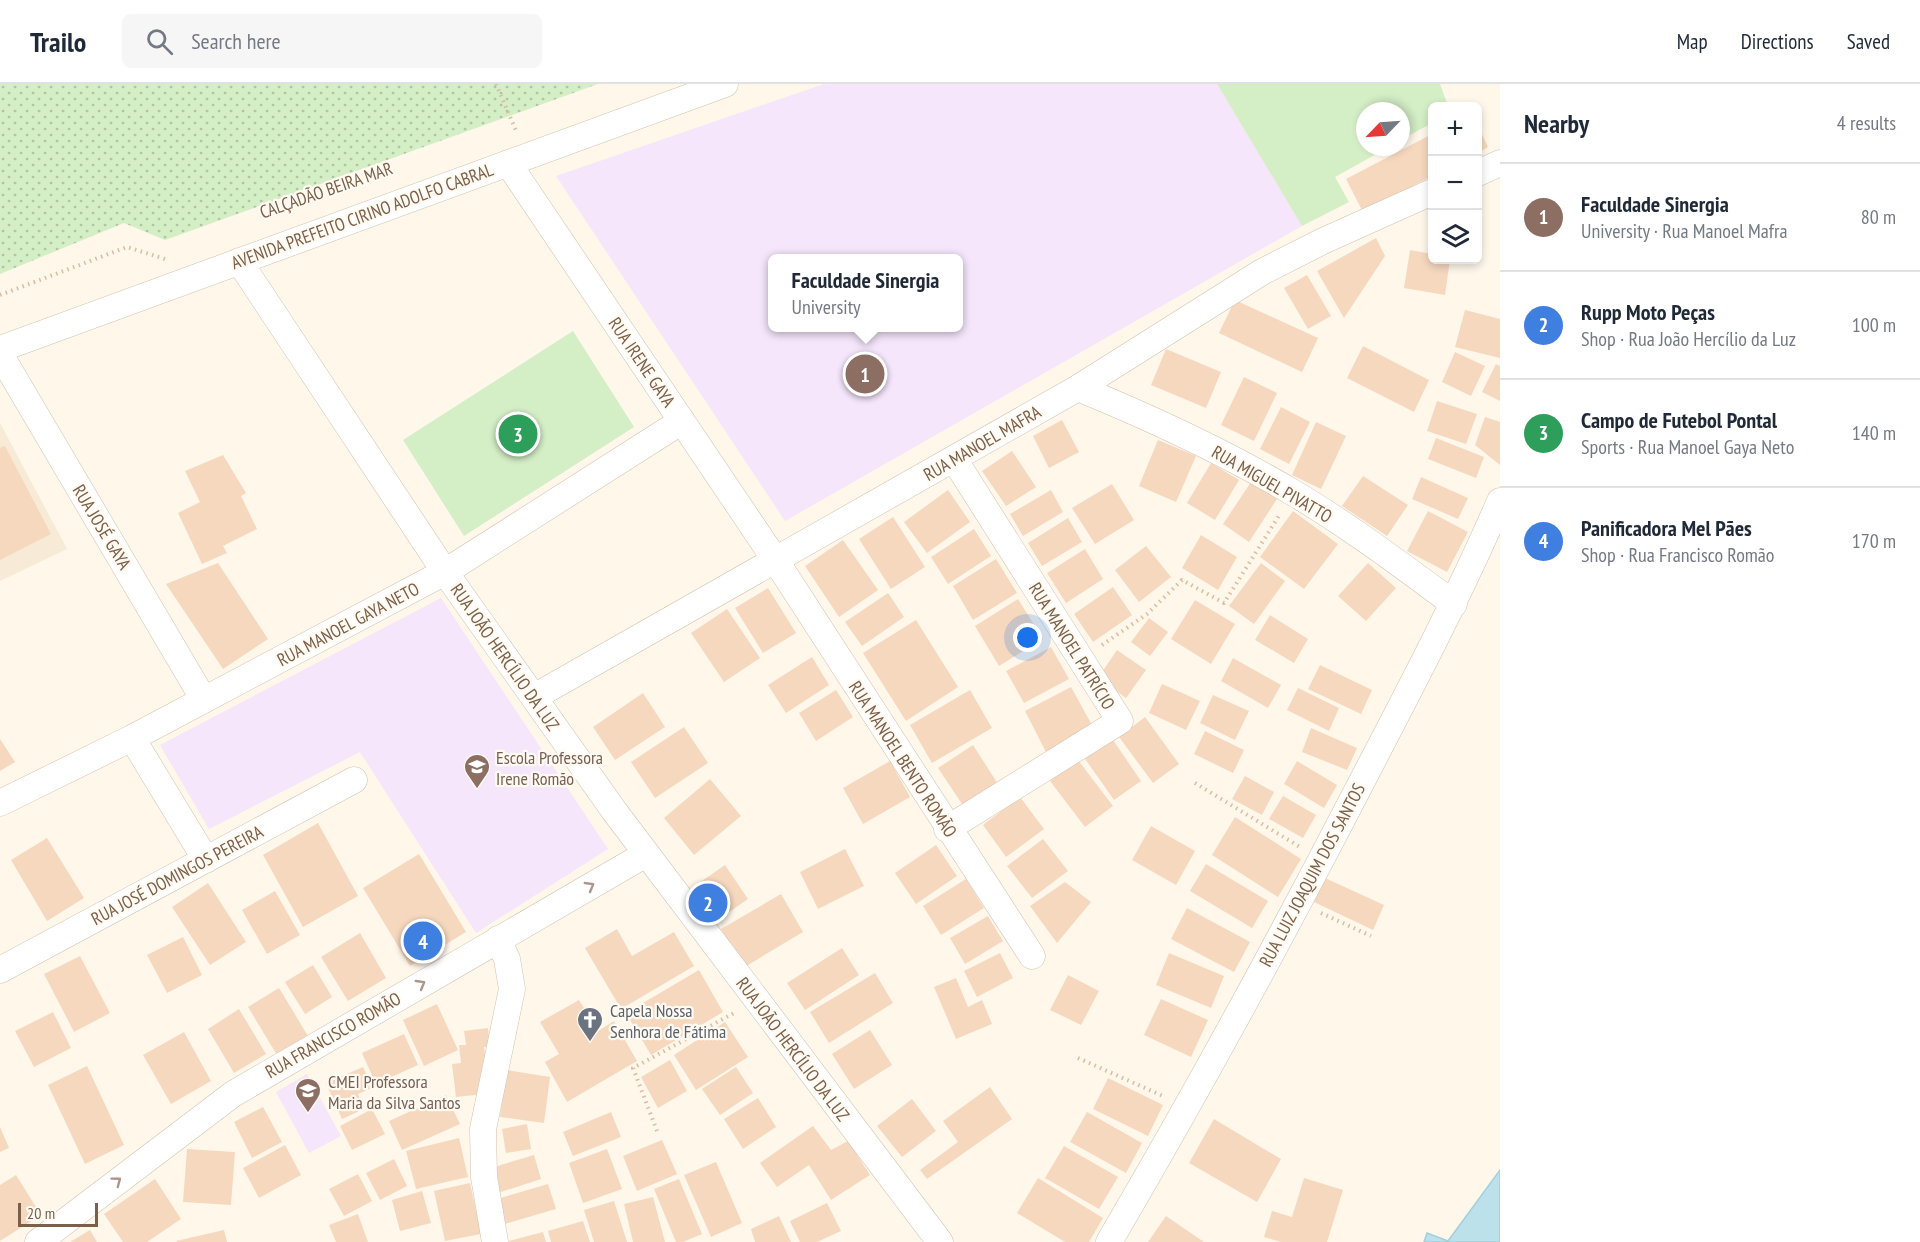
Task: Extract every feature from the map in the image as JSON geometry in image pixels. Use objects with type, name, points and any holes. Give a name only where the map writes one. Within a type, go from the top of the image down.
[{"type":"street","name":"AVENIDA PREFEITO CIRINO ADOLFO CABRAL","points":[[0,352],[239,261],[725,84]]},
{"type":"street","points":[[1482,170],[1500,163]]},
{"type":"street","name":"RUA IRENE GAYA","points":[[508,164],[776,561]]},
{"type":"street","name":"RUA MANOEL MAFRA","points":[[534,697],[1078,388],[1262,272],[1323,241],[1428,194]]},
{"type":"street","name":"RUA JOÃO HERCÍLIO DA LUZ","points":[[239,261],[445,572],[646,854],[940,1242]]},
{"type":"street","name":"RUA JOSÉ GAYA","points":[[0,352],[204,700]]},
{"type":"street","name":"RUA MIGUEL PIVATTO","points":[[1078,388],[1183,434],[1293,493],[1392,558],[1454,604]]},
{"type":"street","name":"RUA MANOEL GAYA NETO","points":[[0,803],[132,738],[445,572],[682,421]]},
{"type":"street","name":"RUA MANOEL PATRÍCIO","points":[[947,829],[1120,722],[954,459]]},
{"type":"street","name":"RUA LUIZ JOAQUIM DOS SANTOS","points":[[1109,1242],[1188,1107],[1299,903],[1454,604],[1500,501]]},
{"type":"street","name":"RUA MANOEL BENTO ROMÃO","points":[[776,561],[947,829],[1032,956]]},
{"type":"street","points":[[132,738],[206,860]]},
{"type":"street","name":"RUA JOSÉ DOMINGOS PEREIRA","points":[[0,970],[354,780]]},
{"type":"street","name":"RUA FRANCISCO ROMÃO","points":[[38,1242],[233,1094],[646,854]]},
{"type":"street","points":[[495,1242],[484,1177],[483,1129],[512,989],[507,959],[498,939]]},
{"type":"path","points":[[496,84],[519,137],[528,133]]},
{"type":"path","points":[[0,295],[127,247],[168,260],[179,256]]},
{"type":"path","points":[[1081,660],[1147,614],[1182,580],[1224,603],[1293,493]]},
{"type":"path","points":[[1195,783],[1321,860]]},
{"type":"path","points":[[1299,903],[1371,936]]},
{"type":"path","points":[[657,1131],[633,1068],[756,1001]]},
{"type":"path","points":[[1078,1058],[1188,1107]]},
{"type":"shaded area","points":[[824,84],[1217,84],[1302,226],[785,521],[556,176]]},
{"type":"shaded area","points":[[0,423],[67,549],[0,581]]},
{"type":"shaded area","name":"Escola Professora Irene Romão","points":[[441,598],[608,849],[476,933],[360,752],[209,829],[160,745]]},
{"type":"shaded area","name":"CMEI Professora Maria da Silva Santos","points":[[307,1074],[341,1136],[309,1153],[276,1092]]},
{"type":"green space","points":[[0,84],[598,84],[165,240],[124,223],[0,274]]},
{"type":"green space","points":[[1217,84],[1440,84],[1447,102],[1428,102],[1428,125],[1410,135],[1410,102],[1356,102],[1356,156],[1373,156],[1335,177],[1349,202],[1302,226]]},
{"type":"green space","points":[[573,331],[634,427],[464,536],[403,440]]},
{"type":"water","points":[[1500,1170],[1500,1242],[1424,1242],[1427,1233],[1448,1241]]},
{"type":"building","points":[[1482,134],[1488,147],[1482,151]]},
{"type":"building","points":[[1428,136],[1428,178],[1363,212],[1346,179],[1390,156],[1410,156],[1410,146]]},
{"type":"building","points":[[1376,238],[1385,256],[1344,318],[1317,271]]},
{"type":"building","points":[[1410,250],[1428,253],[1428,264],[1449,264],[1445,295],[1404,288]]},
{"type":"building","points":[[1307,275],[1331,316],[1308,329],[1284,288]]},
{"type":"building","points":[[1235,300],[1318,338],[1302,372],[1219,333]]},
{"type":"building","points":[[1465,310],[1500,319],[1500,358],[1455,347]]},
{"type":"building","points":[[1363,346],[1429,380],[1414,412],[1347,378]]},
{"type":"building","points":[[1166,349],[1221,372],[1206,408],[1151,385]]},
{"type":"building","points":[[1455,352],[1485,366],[1471,396],[1442,382]]},
{"type":"building","points":[[1496,364],[1500,366],[1500,401],[1482,392]]},
{"type":"building","points":[[1244,377],[1277,393],[1254,441],[1221,425]]},
{"type":"building","points":[[1437,401],[1477,414],[1466,444],[1427,431]]},
{"type":"building","points":[[1281,407],[1310,422],[1289,464],[1260,449]]},
{"type":"building","points":[[1485,417],[1500,422],[1500,465],[1475,445]]},
{"type":"building","points":[[1062,420],[1079,452],[1049,468],[1033,436]]},
{"type":"building","points":[[1316,422],[1346,436],[1321,489],[1292,475]]},
{"type":"building","points":[[1436,438],[1484,457],[1476,478],[1428,459]]},
{"type":"building","points":[[1158,440],[1196,456],[1176,502],[1139,486]]},
{"type":"building","points":[[5,446],[51,534],[0,560],[0,448]]},
{"type":"building","points":[[1012,451],[1036,487],[1006,506],[982,471]]},
{"type":"building","points":[[223,455],[246,493],[241,496],[257,529],[223,546],[227,553],[202,564],[178,513],[200,502],[185,471]]},
{"type":"building","points":[[1211,463],[1239,480],[1215,520],[1187,503]]},
{"type":"building","points":[[1363,476],[1408,505],[1387,536],[1342,506]]},
{"type":"building","points":[[1421,477],[1468,498],[1458,519],[1412,499]]},
{"type":"building","points":[[1251,482],[1277,499],[1249,542],[1223,524]]},
{"type":"building","points":[[1112,484],[1134,520],[1095,544],[1072,508]]},
{"type":"building","points":[[948,490],[970,522],[927,553],[904,522]]},
{"type":"building","points":[[1051,490],[1063,512],[1023,536],[1010,514]]},
{"type":"building","points":[[1293,511],[1338,544],[1304,589],[1260,557]]},
{"type":"building","points":[[1428,511],[1468,532],[1447,572],[1407,551]]},
{"type":"building","points":[[893,517],[925,567],[891,589],[859,539]]},
{"type":"building","points":[[1068,518],[1082,542],[1042,566],[1028,543]]},
{"type":"building","points":[[974,529],[991,556],[948,584],[931,557]]},
{"type":"building","points":[[1201,535],[1237,557],[1218,590],[1182,568]]},
{"type":"building","points":[[843,540],[878,590],[839,617],[805,566]]},
{"type":"building","points":[[1146,546],[1171,577],[1139,602],[1115,570]]},
{"type":"building","points":[[1085,549],[1103,579],[1066,603],[1047,573]]},
{"type":"building","points":[[996,559],[1017,593],[973,620],[953,586]]},
{"type":"building","points":[[218,563],[268,639],[223,669],[166,584]]},
{"type":"building","points":[[1261,563],[1285,581],[1254,624],[1229,606]]},
{"type":"building","points":[[1368,563],[1396,588],[1366,621],[1338,596]]},
{"type":"building","points":[[1113,587],[1132,615],[1093,642],[1074,614]]},
{"type":"building","points":[[768,588],[796,633],[763,653],[735,608]]},
{"type":"building","points":[[888,593],[904,617],[862,646],[845,622]]},
{"type":"building","points":[[1018,599],[1043,639],[999,666],[975,626]]},
{"type":"building","points":[[1195,600],[1235,624],[1211,664],[1171,639]]},
{"type":"building","points":[[727,609],[760,658],[724,682],[691,633]]},
{"type":"building","points":[[1270,615],[1308,639],[1294,663],[1255,640]]},
{"type":"building","points":[[1149,618],[1168,632],[1150,656],[1131,642]]},
{"type":"building","points":[[916,620],[958,687],[906,721],[863,653]]},
{"type":"building","points":[[1051,647],[1069,679],[1024,703],[1006,671]]},
{"type":"building","points":[[1117,650],[1146,670],[1126,698],[1098,678]]},
{"type":"building","points":[[812,657],[829,685],[786,713],[768,685]]},
{"type":"building","points":[[1233,658],[1281,685],[1268,708],[1221,681]]},
{"type":"building","points":[[1320,665],[1372,690],[1361,714],[1308,689]]},
{"type":"building","points":[[1162,684],[1200,701],[1186,730],[1149,713]]},
{"type":"building","points":[[1071,687],[1093,727],[1046,752],[1025,711]]},
{"type":"building","points":[[1298,688],[1339,708],[1329,731],[1287,710]]},
{"type":"building","points":[[836,690],[853,717],[816,741],[799,713]]},
{"type":"building","points":[[970,690],[992,728],[932,763],[910,725]]},
{"type":"building","points":[[643,693],[665,727],[615,760],[593,727]]},
{"type":"building","points":[[1213,695],[1249,711],[1235,740],[1200,723]]},
{"type":"building","points":[[1145,717],[1179,764],[1153,783],[1119,737]]},
{"type":"building","points":[[684,727],[708,763],[655,798],[631,762]]},
{"type":"building","points":[[1311,728],[1357,748],[1347,770],[1302,752]]},
{"type":"building","points":[[1205,731],[1244,750],[1233,773],[1194,754]]},
{"type":"building","points":[[1111,737],[1141,781],[1114,800],[1083,756]]},
{"type":"building","points":[[0,739],[15,762],[0,771]]},
{"type":"building","points":[[973,745],[998,784],[964,807],[938,768]]},
{"type":"building","points":[[1078,760],[1113,806],[1085,827],[1050,781]]},
{"type":"building","points":[[890,761],[910,797],[863,824],[843,788]]},
{"type":"building","points":[[1297,761],[1337,785],[1324,808],[1284,784]]},
{"type":"building","points":[[1245,776],[1274,792],[1262,815],[1232,799]]},
{"type":"building","points":[[710,779],[741,816],[694,855],[664,818]]},
{"type":"building","points":[[1283,796],[1316,815],[1303,838],[1269,819]]},
{"type":"building","points":[[1020,797],[1044,829],[1006,857],[983,825]]},
{"type":"building","points":[[1235,817],[1301,859],[1278,897],[1212,855]]},
{"type":"building","points":[[318,823],[358,896],[303,927],[263,855]]},
{"type":"building","points":[[1151,826],[1195,851],[1176,885],[1132,860]]},
{"type":"building","points":[[47,838],[84,898],[47,921],[11,860]]},
{"type":"building","points":[[1043,839],[1068,871],[1032,898],[1007,866]]},
{"type":"building","points":[[936,845],[957,876],[916,904],[895,873]]},
{"type":"building","points":[[845,849],[864,886],[818,909],[800,872]]},
{"type":"building","points":[[419,854],[466,932],[410,966],[363,888]]},
{"type":"building","points":[[1206,864],[1268,901],[1252,928],[1190,891]]},
{"type":"building","points":[[725,865],[748,899],[712,924],[689,890]]},
{"type":"building","points":[[1325,878],[1384,905],[1373,930],[1314,902]]},
{"type":"building","points":[[966,879],[984,908],[941,935],[923,906]]},
{"type":"building","points":[[1065,882],[1091,902],[1057,943],[1030,906]]},
{"type":"building","points":[[208,883],[246,942],[210,965],[172,907]]},
{"type":"building","points":[[275,891],[300,935],[267,954],[242,910]]},
{"type":"building","points":[[781,894],[803,932],[743,968],[721,929]]},
{"type":"building","points":[[1187,908],[1250,942],[1234,972],[1171,939]]},
{"type":"building","points":[[988,916],[1003,941],[965,964],[950,938]]},
{"type":"building","points":[[617,929],[632,956],[674,932],[694,966],[621,1009],[585,948]]},
{"type":"building","points":[[360,933],[386,978],[348,1001],[321,957]]},
{"type":"building","points":[[183,937],[202,975],[167,993],[147,955]]},
{"type":"building","points":[[842,948],[859,975],[805,1010],[787,983]]},
{"type":"building","points":[[1000,953],[1013,978],[977,997],[964,971]]},
{"type":"building","points":[[1169,953],[1224,976],[1211,1008],[1156,985]]},
{"type":"building","points":[[80,956],[110,1013],[74,1032],[44,974]]},
{"type":"building","points":[[313,965],[332,997],[305,1014],[285,982]]},
{"type":"building","points":[[699,970],[723,1012],[651,1055],[626,1013]]},
{"type":"building","points":[[875,973],[893,1003],[829,1043],[810,1012]]},
{"type":"building","points":[[1068,975],[1099,991],[1081,1025],[1050,1010]]},
{"type":"building","points":[[956,978],[968,1007],[982,1000],[992,1024],[956,1039],[934,987]]},
{"type":"building","points":[[279,988],[308,1036],[277,1055],[248,1007]]},
{"type":"building","points":[[1161,999],[1208,1020],[1191,1057],[1144,1035]]},
{"type":"building","name":"Capela Nossa Senhora de Fátima","points":[[579,1000],[598,1031],[614,1021],[637,1061],[567,1102],[545,1062],[559,1054],[540,1022]]},
{"type":"building","points":[[437,1004],[458,1050],[424,1066],[403,1020]]},
{"type":"building","points":[[239,1009],[266,1054],[234,1073],[208,1029]]},
{"type":"building","points":[[53,1012],[71,1048],[34,1067],[15,1031]]},
{"type":"building","points":[[725,1022],[748,1057],[696,1090],[674,1055]]},
{"type":"building","points":[[488,1028],[490,1047],[484,1047],[487,1071],[481,1071],[484,1094],[456,1097],[452,1064],[461,1063],[459,1045],[466,1045],[464,1031]]},
{"type":"building","points":[[870,1030],[892,1065],[854,1089],[832,1054]]},
{"type":"building","points":[[184,1032],[211,1081],[171,1104],[143,1055]]},
{"type":"building","points":[[404,1034],[418,1065],[376,1084],[362,1053]]},
{"type":"building","points":[[670,1060],[687,1091],[658,1108],[641,1077]]},
{"type":"building","points":[[87,1066],[124,1145],[85,1164],[48,1085]]},
{"type":"building","points":[[363,1067],[372,1088],[358,1094],[364,1109],[342,1119],[326,1083]]},
{"type":"building","points":[[736,1067],[753,1093],[720,1115],[702,1089]]},
{"type":"building","points":[[507,1070],[550,1077],[544,1123],[500,1117]]},
{"type":"building","points":[[1108,1078],[1163,1105],[1148,1136],[1093,1109]]},
{"type":"building","points":[[990,1087],[1012,1119],[927,1179],[920,1170],[958,1142],[943,1121]]},
{"type":"building","points":[[446,1095],[460,1124],[402,1150],[389,1121]]},
{"type":"building","points":[[758,1098],[776,1127],[743,1149],[724,1119]]},
{"type":"building","points":[[912,1099],[936,1131],[902,1157],[877,1126]]},
{"type":"building","points":[[263,1107],[282,1142],[252,1158],[234,1122]]},
{"type":"building","points":[[372,1109],[385,1134],[352,1150],[340,1126]]},
{"type":"building","points":[[611,1112],[621,1137],[573,1156],[563,1132]]},
{"type":"building","points":[[1087,1112],[1142,1143],[1126,1173],[1070,1142]]},
{"type":"building","points":[[1214,1119],[1281,1159],[1257,1202],[1189,1163]]},
{"type":"building","points":[[527,1124],[531,1149],[506,1153],[502,1129]]},
{"type":"building","points":[[813,1126],[831,1150],[848,1141],[870,1175],[831,1200],[809,1165],[777,1187],[760,1163]]},
{"type":"building","points":[[0,1127],[9,1148],[0,1152]]},
{"type":"building","points":[[459,1138],[468,1177],[416,1189],[406,1151]]},
{"type":"building","points":[[662,1140],[677,1174],[637,1191],[623,1156]]},
{"type":"building","points":[[285,1145],[301,1175],[259,1198],[243,1168]]},
{"type":"building","points":[[1064,1146],[1118,1177],[1099,1209],[1045,1178]]},
{"type":"building","points":[[187,1149],[235,1152],[231,1205],[183,1202]]},
{"type":"building","points":[[607,1149],[622,1189],[583,1203],[569,1163]]},
{"type":"building","points":[[534,1155],[541,1179],[498,1193],[491,1168]]},
{"type":"building","points":[[394,1159],[407,1186],[380,1200],[366,1173]]},
{"type":"building","points":[[716,1162],[742,1223],[711,1237],[684,1175]]},
{"type":"building","points":[[358,1174],[372,1201],[344,1216],[329,1189]]},
{"type":"building","points":[[16,1175],[41,1215],[0,1241],[0,1185]]},
{"type":"building","points":[[1038,1178],[1103,1218],[1089,1242],[1065,1242],[1017,1213]]},
{"type":"building","points":[[1304,1178],[1343,1190],[1327,1242],[1281,1242],[1264,1237],[1272,1211],[1292,1217]]},
{"type":"building","points":[[155,1179],[181,1219],[147,1242],[123,1242],[104,1214]]},
{"type":"building","points":[[679,1179],[702,1234],[683,1242],[676,1242],[654,1189]]},
{"type":"building","points":[[470,1183],[481,1234],[445,1241],[434,1191]]},
{"type":"building","points":[[548,1184],[556,1209],[501,1225],[494,1200]]},
{"type":"building","points":[[422,1191],[431,1223],[400,1231],[392,1200]]},
{"type":"building","points":[[653,1197],[665,1242],[633,1242],[624,1204]]},
{"type":"building","points":[[614,1201],[627,1242],[594,1242],[584,1210]]},
{"type":"building","points":[[827,1203],[841,1231],[817,1242],[800,1242],[790,1221]]},
{"type":"building","points":[[358,1214],[368,1242],[336,1242],[329,1225]]},
{"type":"building","points":[[779,1216],[791,1242],[755,1242],[751,1229]]},
{"type":"building","points":[[1166,1216],[1204,1242],[1148,1242]]},
{"type":"building","points":[[583,1221],[590,1242],[551,1242],[548,1231]]},
{"type":"building","points":[[90,1230],[97,1242],[70,1242]]},
{"type":"building","points":[[224,1230],[227,1242],[176,1241]]},
{"type":"building","points":[[543,1232],[546,1242],[509,1242],[509,1241]]},
{"type":"place","name":"Faculdade Sinergia","points":[[865,374]]},
{"type":"place","name":"Campo de Futebol Pontal","points":[[518,434]]},
{"type":"place","name":"Escola Professora Irene Romão","points":[[477,790]]},
{"type":"place","name":"Rupp Moto Peças","points":[[708,903]]},
{"type":"place","name":"Panificadora Mel Pães","points":[[423,941]]},
{"type":"place","name":"Capela Nossa Senhora de Fátima","points":[[590,1043]]},
{"type":"place","name":"CMEI Professora Maria da Silva Santos","points":[[308,1114]]}]
